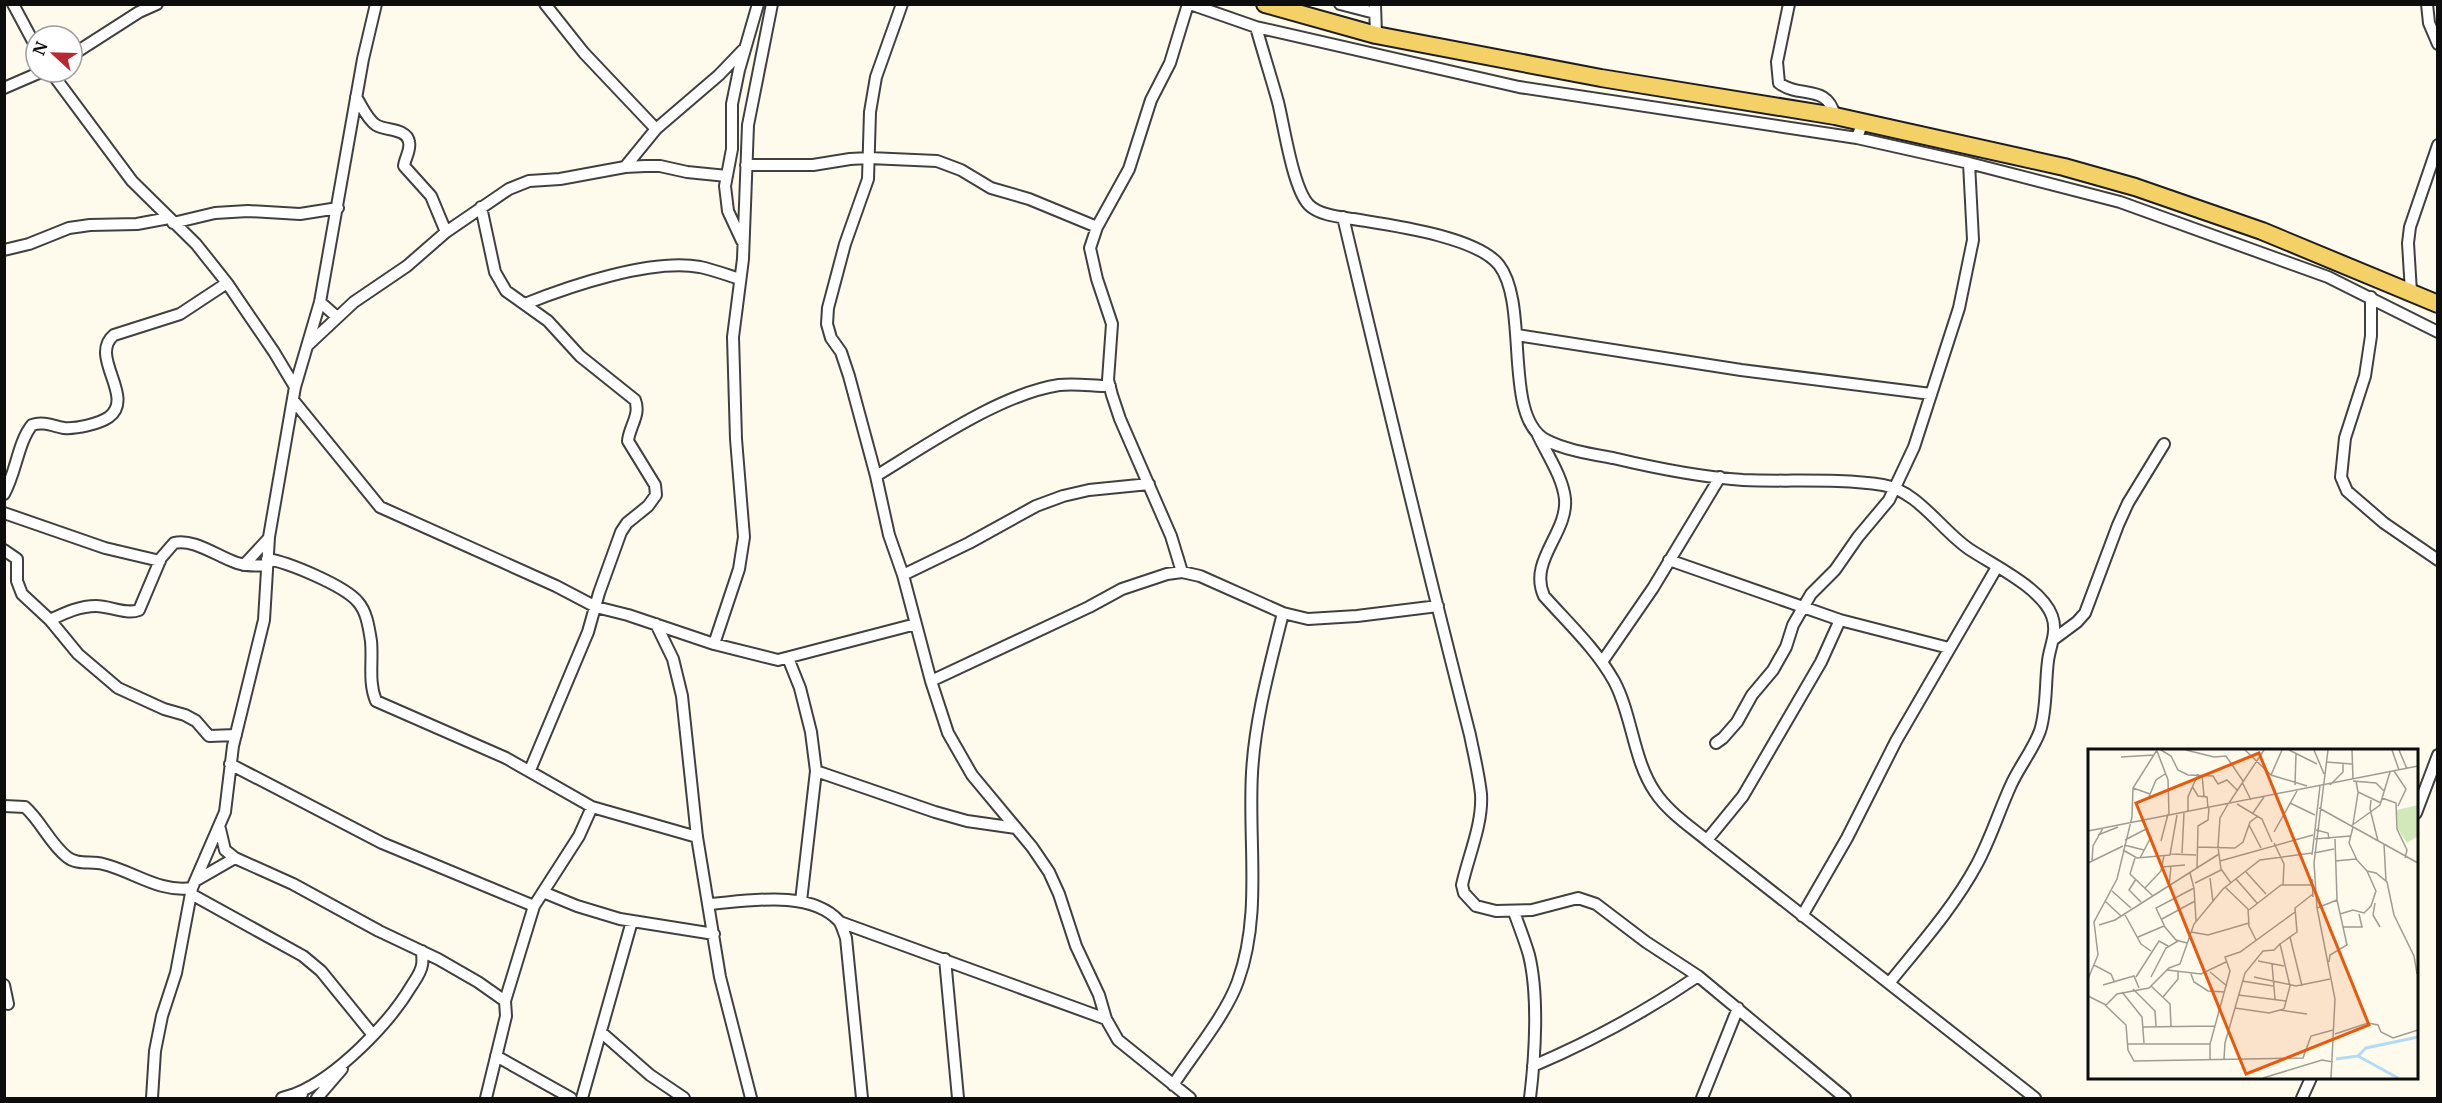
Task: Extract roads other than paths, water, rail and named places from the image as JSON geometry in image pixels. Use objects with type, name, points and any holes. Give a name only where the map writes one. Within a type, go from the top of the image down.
[{"type":"main road","points":[[1265,4],[1376,35],[1602,78],[1863,121],[2064,166],[2135,187],[2304,247],[2438,304]]},
{"type":"street","points":[[13,4],[24,25]]},
{"type":"street","points":[[84,47],[139,12],[157,4]]},
{"type":"street","points":[[152,1098],[155,1051],[162,1017],[176,973],[192,892],[225,812],[230,764],[264,620],[269,537],[295,387],[320,302],[356,97],[375,4]]},
{"type":"street","points":[[545,4],[584,53],[656,129]]},
{"type":"street","points":[[744,244],[725,202],[732,149],[732,104],[758,4]]},
{"type":"street","points":[[714,644],[739,569],[744,537],[732,373],[733,337],[744,244],[748,125],[772,4]]},
{"type":"street","points":[[902,4],[876,77],[870,112],[868,179],[845,243],[828,308],[827,324],[831,338],[841,352],[849,376],[889,535],[903,575],[931,681],[948,733],[972,776],[1049,872],[1106,1019],[1118,1040],[1190,1098]]},
{"type":"street","points":[[1182,572],[1171,536],[1120,419],[1108,380],[1112,324],[1091,258],[1092,238],[1096,227],[1129,169],[1151,100],[1170,63],[1189,4],[1256,27],[1520,87],[1857,138],[1969,163],[2120,202],[2328,277],[2438,332]]},
{"type":"street","points":[[1340,4],[1375,9],[1376,35]]},
{"type":"street","points":[[1790,4],[1777,62],[1779,83],[1791,89],[1828,98],[1833,105],[1835,116]]},
{"type":"street","points":[[2427,4],[2429,23],[2438,44]]},
{"type":"street","points":[[1256,27],[1301,192],[1308,204],[1317,210],[1343,217],[1436,235],[1464,243],[1493,258],[1502,269],[1517,335],[1521,398],[1526,415],[1563,488],[1565,501],[1560,522],[1546,551],[1540,587],[1544,596],[1595,651],[1615,683],[1644,771],[1656,793],[1676,815],[1707,840],[2035,1098]]},
{"type":"street","points":[[625,167],[656,129],[719,75],[745,48]]},
{"type":"street","points":[[4,88],[24,79]]},
{"type":"street","points":[[60,84],[132,181],[196,244],[227,283],[295,387]]},
{"type":"street","points":[[356,97],[371,121],[377,126],[398,131],[407,137],[410,144],[404,166],[431,196],[447,232]]},
{"type":"street","points":[[1857,138],[1863,121]]},
{"type":"street","points":[[2411,292],[2408,243],[2410,227],[2438,145]]},
{"type":"street","points":[[746,165],[813,165],[869,158],[929,160],[949,164],[991,188],[1029,199],[1096,227]]},
{"type":"street","points":[[1716,743],[1724,738],[1733,727],[1752,695],[1773,670],[1811,594],[1835,570],[1895,489],[1914,447],[1959,309],[1974,234],[1969,163]]},
{"type":"street","points":[[307,346],[337,316],[376,286],[407,266],[481,207],[519,184],[625,167],[660,166],[687,172],[727,176]]},
{"type":"street","points":[[481,207],[499,280],[506,291],[549,321],[580,356],[631,395],[637,405],[637,413],[628,434],[628,441],[630,449],[655,485],[656,495],[648,506],[627,523],[621,532],[588,632],[564,694],[530,770]]},
{"type":"street","points":[[4,249],[29,244],[69,228],[90,225],[136,224],[215,213],[254,211],[291,214],[338,208]]},
{"type":"street","points":[[1343,217],[1393,433],[1470,735],[1481,796],[1479,817],[1462,885],[1464,893],[1476,906],[1496,911],[1532,910],[1570,899],[1586,899],[1596,904],[1646,942],[1698,976],[1845,1098]]},
{"type":"street","points":[[525,303],[551,293],[624,273],[656,267],[699,267],[740,279]]},
{"type":"street","points":[[4,494],[12,480],[26,434],[32,425],[47,424],[73,428],[108,418],[115,411],[118,405],[117,395],[106,348],[110,338],[180,314],[227,283]]},
{"type":"street","points":[[2371,297],[2371,336],[2365,376],[2345,438],[2341,477],[2347,491],[2384,523],[2438,560]]},
{"type":"street","points":[[320,302],[337,316]]},
{"type":"street","points":[[1517,335],[1741,370],[1931,394]]},
{"type":"street","points":[[281,363],[302,359]]},
{"type":"street","points":[[876,476],[1008,400],[1061,385],[1110,386]]},
{"type":"street","points":[[293,400],[380,507],[596,607],[714,644],[778,660],[916,624]]},
{"type":"street","points":[[1538,435],[1556,444],[1637,464],[1720,477],[1883,485],[1895,489],[1920,506],[1964,545],[2024,585],[2043,601],[2054,619],[2054,639],[2049,655],[2040,730],[2010,786],[1987,844],[1961,890],[1890,982]]},
{"type":"street","points":[[2054,639],[2085,613],[2123,514],[2164,444]]},
{"type":"street","points":[[1602,662],[1670,560],[1720,477]]},
{"type":"street","points":[[903,575],[1045,503],[1089,490],[1149,484]]},
{"type":"street","points":[[4,513],[95,545],[139,558],[160,561]]},
{"type":"street","points":[[244,565],[269,537]]},
{"type":"street","points":[[50,621],[81,607],[139,610],[167,548],[180,541],[244,565],[266,562],[292,565],[352,596],[360,604],[366,617],[370,640],[371,690],[376,701],[481,746],[530,770],[592,807],[697,837]]},
{"type":"street","points":[[4,550],[17,559],[17,581],[22,594],[50,621],[78,654],[118,688],[164,709],[185,715],[196,721],[209,736],[236,735]]},
{"type":"street","points":[[1670,560],[1840,620],[1949,648]]},
{"type":"street","points":[[1802,916],[1847,838],[1896,741],[1997,567]]},
{"type":"street","points":[[931,681],[1071,616],[1122,589],[1156,577],[1182,572],[1227,587],[1283,613],[1308,619],[1324,620],[1438,606]]},
{"type":"street","points":[[1173,1085],[1231,998],[1244,961],[1252,905],[1252,782],[1257,725],[1283,613]]},
{"type":"street","points":[[1707,840],[1743,796],[1821,662],[1840,620]]},
{"type":"street","points":[[656,624],[673,659],[682,696],[697,837],[727,1009],[751,1098]]},
{"type":"street","points":[[788,658],[800,688],[811,732],[816,771],[801,901]]},
{"type":"street","points":[[2418,808],[2438,755]]},
{"type":"street","points":[[230,764],[382,843],[534,906]]},
{"type":"street","points":[[816,771],[935,812],[967,821],[1016,828]]},
{"type":"street","points":[[4,806],[25,807],[72,861],[107,864],[135,877],[176,890],[192,892],[303,956],[321,971],[373,1035]]},
{"type":"street","points":[[486,1098],[506,1016],[505,1001],[534,906],[579,836],[592,807]]},
{"type":"street","points":[[219,828],[225,850],[235,858],[293,884],[358,921],[438,959],[505,1001]]},
{"type":"street","points":[[192,892],[222,863],[235,858]]},
{"type":"street","points":[[543,892],[577,906],[632,921],[714,934]]},
{"type":"street","points":[[710,904],[777,899],[801,901],[823,909],[840,922],[1106,1019]]},
{"type":"street","points":[[1514,912],[1529,957],[1533,1006],[1533,1065],[1530,1098]]},
{"type":"street","points":[[582,1098],[632,921]]},
{"type":"street","points":[[840,922],[846,938],[862,1098]]},
{"type":"street","points":[[295,1094],[315,1098],[373,1035],[407,995],[422,966],[422,951]]},
{"type":"street","points":[[422,966],[438,959]]},
{"type":"street","points":[[945,959],[958,1098]]},
{"type":"street","points":[[1533,1065],[1585,1044],[1698,976]]},
{"type":"street","points":[[4,986],[8,1004]]},
{"type":"street","points":[[1702,1098],[1738,1008]]},
{"type":"street","points":[[602,1033],[650,1075],[684,1098]]},
{"type":"street","points":[[282,1098],[308,1088],[352,1056]]},
{"type":"street","points":[[496,1056],[571,1098]]},
{"type":"street","points":[[2302,1098],[2310,1079]]}]
